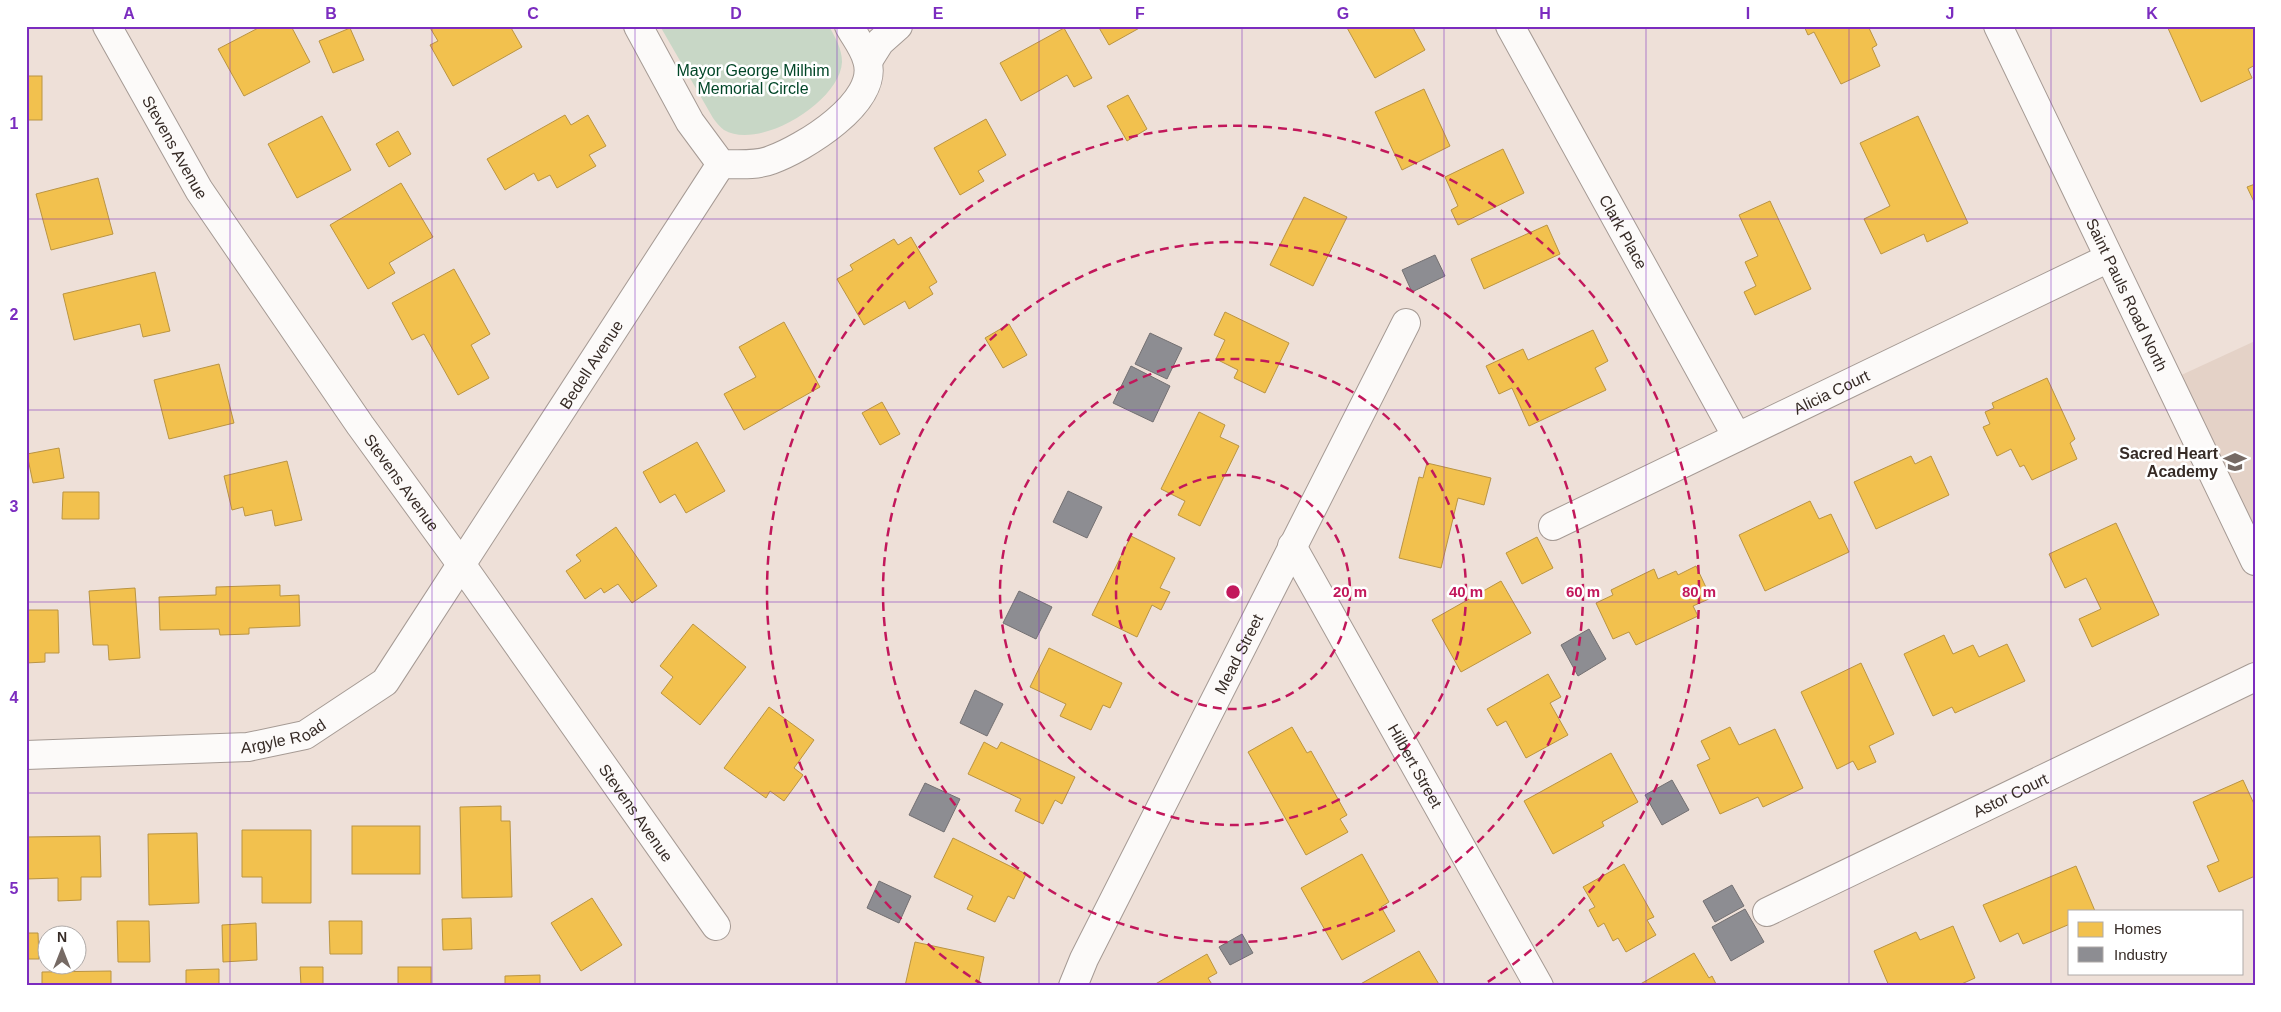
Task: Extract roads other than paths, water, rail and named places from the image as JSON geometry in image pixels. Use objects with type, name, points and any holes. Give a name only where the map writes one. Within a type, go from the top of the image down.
[{"type":"street","name":"Stevens Avenue","points":[[107,26],[199,190],[360,424],[716,926]]},
{"type":"street","points":[[638,26],[690,122],[721,164],[769,161],[801,147],[836,124],[867,80],[868,61],[880,42],[898,26]]},
{"type":"street","points":[[849,26],[868,61]]},
{"type":"street","name":"Clark Place","points":[[1510,26],[1737,437]]},
{"type":"street","name":"Saint Pauls Road North","points":[[1998,26],[2255,561]]},
{"type":"street","name":"Bedell Avenue","points":[[461,564],[721,164]]},
{"type":"street","name":"Alicia Court","points":[[1553,526],[2109,258]]},
{"type":"street","name":"Mead Street","points":[[1073,986],[1084,959],[1406,323]]},
{"type":"street","name":"Hilbert Street","points":[[1292,546],[1540,986]]},
{"type":"street","name":"Argyle Road","points":[[26,755],[248,747],[305,735],[385,682],[461,564]]},
{"type":"street","name":"Astor Court","points":[[1767,912],[2255,677]]},
{"type":"place","name":"Sacred Heart Academy","points":[[2235,462]]},
{"type":"park label","name":"Mayor George Milhim Memorial Circle","points":[[753,79]]}]
